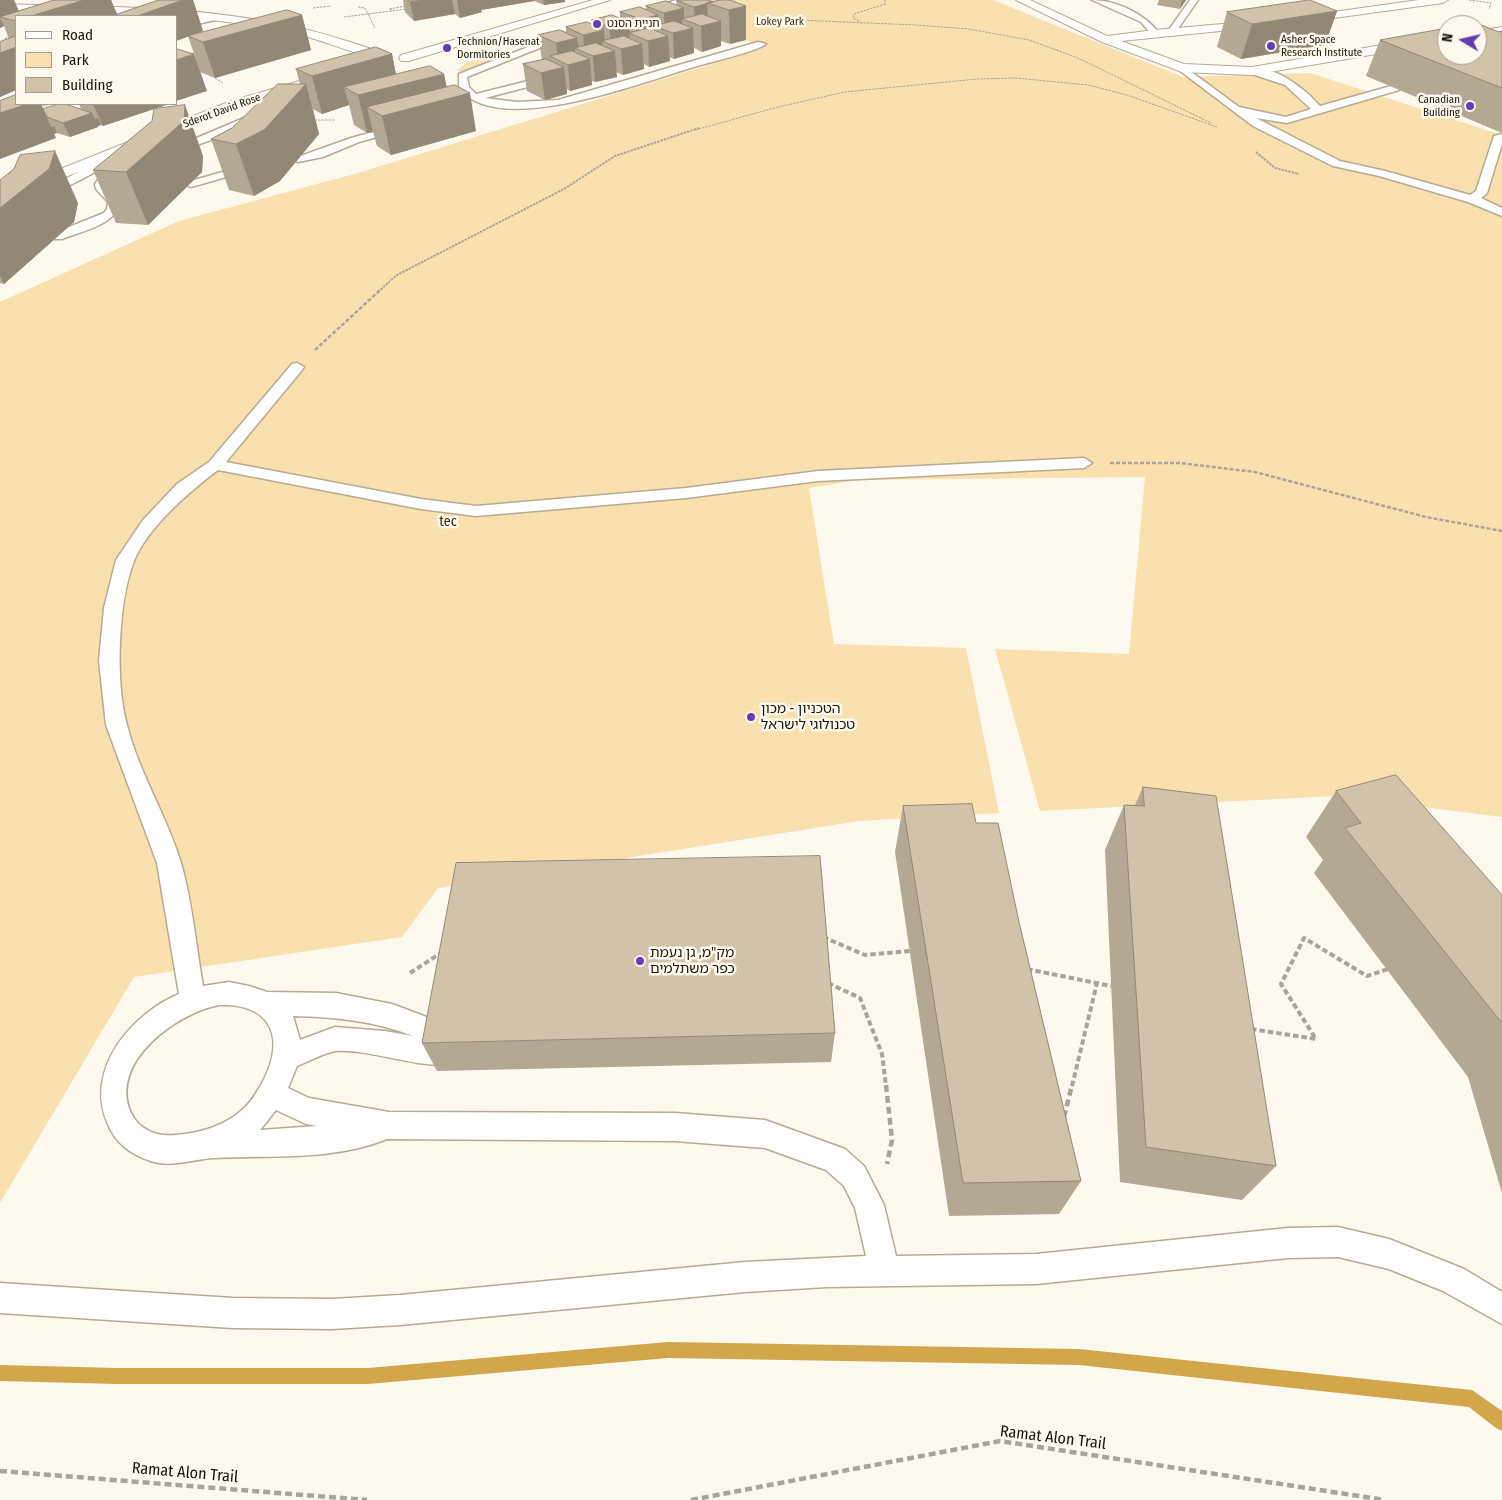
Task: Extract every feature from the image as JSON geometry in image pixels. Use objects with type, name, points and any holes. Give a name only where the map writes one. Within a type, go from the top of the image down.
[{"type":"street","points":[[355,63],[402,63],[405,58],[605,0]]},
{"type":"street","points":[[1021,0],[1106,40],[1182,68],[1252,71],[1437,40]]},
{"type":"street","points":[[1106,40],[1172,31],[1290,20],[1443,0]]},
{"type":"street","points":[[0,7],[154,15]]},
{"type":"street","points":[[178,16],[212,18],[294,29],[333,39],[381,63]]},
{"type":"street","points":[[1487,32],[1502,30]]},
{"type":"street","name":"Sderot David Rose","points":[[0,198],[236,104],[273,102],[315,77]]},
{"type":"lane","points":[[638,14],[685,0]]},
{"type":"lane","points":[[1096,0],[1144,20],[1155,33]]},
{"type":"lane","points":[[1172,31],[1194,0]]},
{"type":"lane","points":[[178,26],[212,18]]},
{"type":"lane","points":[[581,31],[552,40],[462,76],[461,82],[464,89],[476,102],[534,107],[559,103],[761,44]]},
{"type":"lane","points":[[1182,68],[1257,124],[1287,137],[1338,164],[1381,173],[1472,199],[1502,212]]},
{"type":"lane","points":[[1252,71],[1278,76],[1302,92],[1318,110]]},
{"type":"lane","points":[[476,102],[560,75]]},
{"type":"lane","points":[[1235,109],[1259,116],[1287,120],[1395,88]]},
{"type":"lane","points":[[161,155],[210,137],[273,102]]},
{"type":"lane","points":[[1287,120],[1287,137]]},
{"type":"lane","points":[[298,159],[319,155],[355,140],[411,125]]},
{"type":"lane","points":[[1472,199],[1481,193],[1499,136]]},
{"type":"lane","points":[[0,206],[67,182],[97,168],[114,153]]},
{"type":"lane","points":[[191,184],[265,162]]},
{"type":"lane","points":[[58,236],[108,216],[118,200],[100,188],[101,182],[104,178],[129,166]]},
{"type":"lane","points":[[193,999],[169,863],[116,724],[109,662],[113,608],[125,560],[149,524],[183,488],[215,465],[297,367]]},
{"type":"lane","points":[[215,465],[421,504],[476,511],[686,493],[818,476],[1084,463]]},
{"type":"lane","points":[[227,994],[245,995],[265,1004],[280,1019],[286,1031],[286,1058],[281,1076],[255,1117],[233,1132],[205,1144],[178,1150],[152,1148],[132,1138],[118,1120],[113,1098],[117,1075],[128,1051],[146,1029],[168,1012],[193,999],[227,994]]},
{"type":"lane","points":[[265,1004],[336,1005],[392,1016],[442,1045],[335,1039],[286,1058]]},
{"type":"lane","points":[[271,1093],[306,1111],[388,1126],[675,1127],[765,1134],[835,1159],[854,1176],[869,1205],[884,1271]]},
{"type":"lane","points":[[205,1144],[279,1144],[350,1136],[388,1126]]},
{"type":"lane","points":[[0,1298],[233,1313],[332,1314],[400,1310],[745,1277],[827,1272],[1036,1269],[1288,1243],[1338,1242],[1389,1254],[1453,1280],[1502,1309]]},
{"type":"path","points":[[875,25],[861,23],[852,18],[854,14],[885,4],[885,0]]},
{"type":"path","points":[[1469,0],[1491,4]]},
{"type":"path","points":[[306,9],[331,6]]},
{"type":"path","points":[[358,7],[365,8],[368,15]]},
{"type":"path","points":[[340,18],[368,15],[406,7]]},
{"type":"path","points":[[406,7],[389,9],[414,7]]},
{"type":"path","points":[[297,367],[397,275],[564,189],[615,156],[697,128],[778,107],[855,91],[977,79],[1032,79],[1088,85],[1127,95],[1225,129],[1078,58],[1029,40],[943,27],[796,20],[778,23],[770,27]]},
{"type":"path","points":[[857,24],[861,23]]},
{"type":"path","points":[[0,44],[10,33]]},
{"type":"path","points":[[32,110],[48,105]]},
{"type":"path","points":[[312,114],[318,120]]},
{"type":"path","points":[[304,121],[343,118]]},
{"type":"path","points":[[1084,463],[1180,463],[1255,472],[1426,517],[1502,531]]},
{"type":"path","points":[[820,935],[865,955],[910,951]]},
{"type":"path","points":[[1248,1028],[1316,1039],[1281,984],[1304,938],[1367,976],[1388,969]]},
{"type":"path","points":[[410,973],[446,950]]},
{"type":"path","points":[[1023,968],[1111,986]]},
{"type":"path","points":[[824,981],[860,998],[882,1054],[892,1140],[885,1172]]},
{"type":"path","points":[[1064,1121],[1097,983]]},
{"type":"path","name":"Ramat Alon Trail","points":[[691,1500],[1000,1441],[1385,1500]]},
{"type":"path","name":"Ramat Alon Trail","points":[[0,1470],[367,1500]]},
{"type":"green space","name":"tec","points":[[703,0],[993,0],[1183,77],[1310,73],[1502,135],[1502,817],[1336,796],[1040,811],[995,649],[1129,654],[1145,477],[858,480],[809,488],[834,644],[966,648],[999,813],[859,821],[438,888],[402,937],[134,977],[0,1203],[0,302],[179,221],[358,173],[761,49],[691,7]]},
{"type":"green space","points":[[514,53],[463,72],[457,71],[468,61]]},
{"type":"building","points":[[54,0],[84,0],[34,15],[15,15],[15,21],[0,17]]},
{"type":"building","points":[[159,0],[183,0],[140,15],[115,15]]},
{"type":"building","points":[[408,0],[424,0],[410,2]]},
{"type":"building","points":[[677,0],[708,0],[713,2],[694,7]]},
{"type":"building","points":[[730,0],[746,6],[729,10],[707,3]]},
{"type":"building","points":[[1310,0],[1337,11],[1252,24],[1227,12]]},
{"type":"building","points":[[666,1],[684,8],[664,13],[646,6]]},
{"type":"building","points":[[640,7],[658,15],[641,19],[620,12]]},
{"type":"building","points":[[287,10],[302,15],[203,42],[188,36]]},
{"type":"building","points":[[702,14],[721,21],[701,26],[682,19]]},
{"type":"building","points":[[612,15],[629,22],[609,27],[592,20]]},
{"type":"building","points":[[674,21],[693,28],[673,33],[654,26]]},
{"type":"building","points":[[587,22],[604,30],[583,35],[566,27]]},
{"type":"building","points":[[1487,27],[1499,32],[1502,31],[1502,88],[1444,65],[1487,65]]},
{"type":"building","points":[[650,28],[668,36],[648,41],[629,33]]},
{"type":"building","points":[[560,30],[577,38],[556,43],[538,35]]},
{"type":"building","points":[[1437,30],[1437,62],[1380,40]]},
{"type":"building","points":[[15,36],[15,47],[0,53],[0,42]]},
{"type":"building","points":[[624,36],[642,44],[621,49],[602,41]]},
{"type":"building","points":[[596,43],[615,51],[593,56],[575,48]]},
{"type":"building","points":[[376,47],[392,54],[312,76],[296,69]]},
{"type":"building","points":[[178,49],[194,54],[178,59]]},
{"type":"building","points":[[572,51],[590,59],[568,65],[550,56]]},
{"type":"building","points":[[546,59],[564,67],[541,73],[523,64]]},
{"type":"building","points":[[430,66],[444,74],[358,95],[344,87]]},
{"type":"building","points":[[278,84],[306,84],[264,130],[236,144],[211,139],[232,128]]},
{"type":"building","points":[[455,85],[470,93],[382,116],[367,107]]},
{"type":"building","points":[[15,95],[15,105],[24,105],[0,113],[0,101]]},
{"type":"building","points":[[56,105],[68,105],[92,113],[63,123],[47,117],[43,109]]},
{"type":"building","points":[[185,105],[184,121],[126,172],[93,170],[152,121],[154,109]]},
{"type":"building","points":[[55,151],[49,169],[0,208],[0,180],[14,169],[20,155]]},
{"type":"building","points":[[1396,775],[1502,895],[1502,1023],[1345,828],[1361,823],[1336,791]]},
{"type":"building","points":[[1143,787],[1216,796],[1276,1166],[1146,1147],[1124,805],[1144,806]]},
{"type":"building","points":[[972,804],[976,823],[998,823],[1019,922],[1081,1181],[963,1183],[903,806]]},
{"type":"building","name":"מק\"מ, גן נעמת כפר משתלמים","points":[[820,856],[835,1033],[422,1043],[456,863]]},
{"type":"waterway","points":[[0,1373],[117,1376],[368,1376],[668,1350],[1079,1357],[1472,1399],[1502,1422]]},
{"type":"place","name":"חניית הסנט","points":[[597,24]]},
{"type":"place","name":"Asher Space Research Institute","points":[[1271,46]]},
{"type":"place","name":"Technion/Hasenat Dormitories","points":[[447,48]]},
{"type":"place","name":"Canadian Building","points":[[1470,106]]},
{"type":"place","name":"הטכניון - מכון טכנולוגי לישראל","points":[[751,717]]},
{"type":"place","name":"מק\"מ, גן נעמת כפר משתלמים","points":[[640,961]]},
{"type":"park label","name":"Lokey Park","points":[[780,22]]}]
